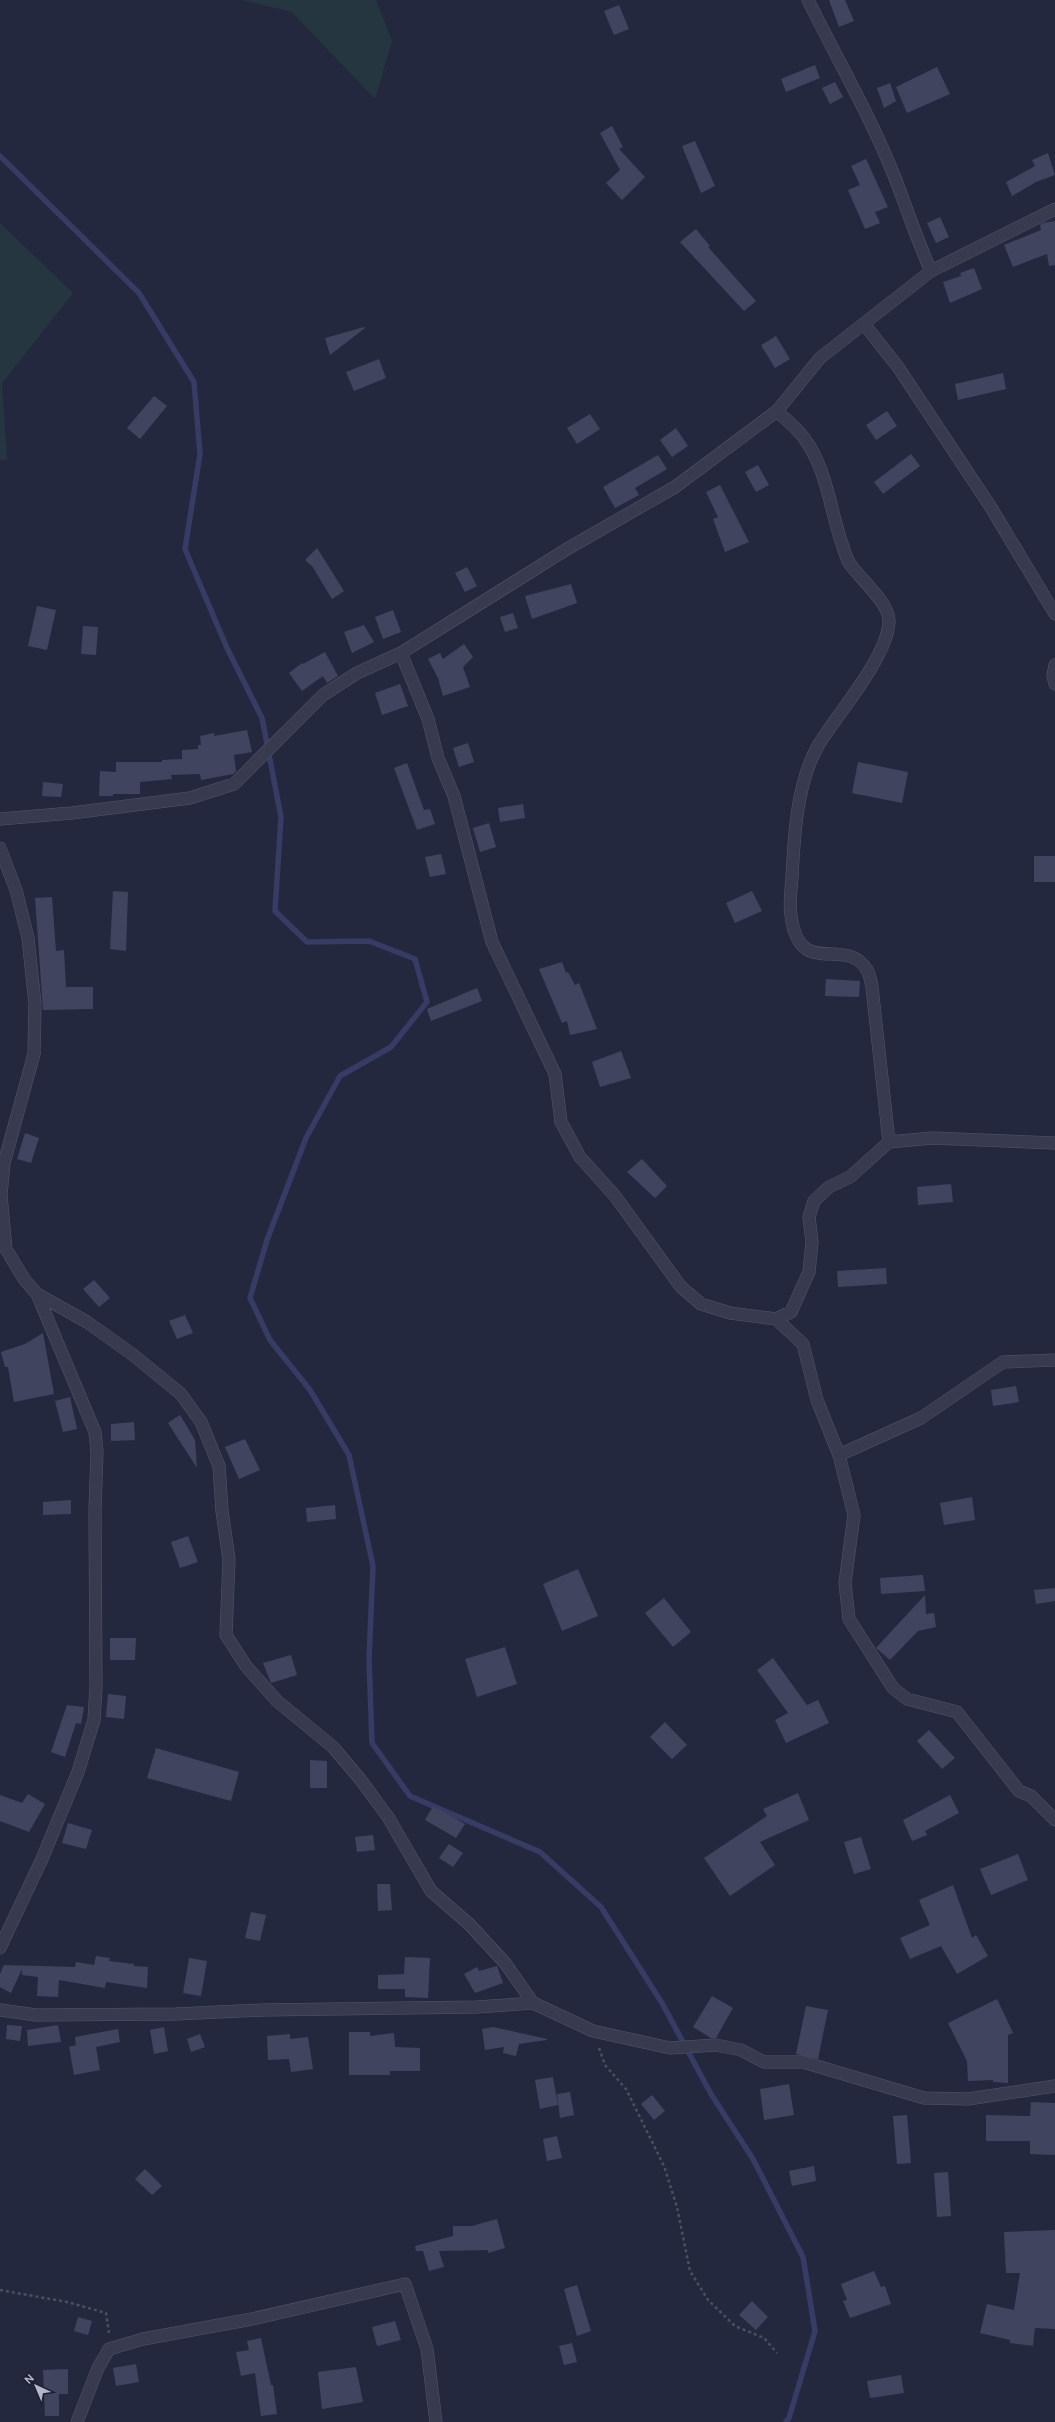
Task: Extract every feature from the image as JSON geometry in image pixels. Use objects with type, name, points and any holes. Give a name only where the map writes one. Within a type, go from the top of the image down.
[{"type":"street","points":[[808,0],[892,171],[917,241],[931,271]]},
{"type":"street","points":[[0,819],[72,813],[190,798],[234,784],[323,696],[357,673],[401,653],[567,549],[676,487],[777,411],[820,358],[931,271],[1055,209]]},
{"type":"street","points":[[864,324],[898,367],[985,500],[1055,614]]},
{"type":"street","points":[[777,411],[805,438],[817,460],[848,562],[885,606],[889,622],[882,645],[869,672],[818,746],[800,795],[793,848],[790,913],[793,928],[799,944],[812,953],[839,954],[858,960],[868,970],[872,987],[889,1142]]},
{"type":"street","points":[[401,653],[428,720],[438,758],[454,796],[492,942],[555,1074],[561,1122],[580,1157],[615,1196],[682,1287],[701,1304],[730,1313],[776,1319],[791,1312],[809,1272],[812,1242],[809,1217],[814,1201],[829,1187],[850,1177],[889,1142],[932,1138],[1055,1142]]},
{"type":"street","points":[[1055,665],[1053,676],[1055,684]]},
{"type":"street","points":[[0,848],[16,890],[28,938],[35,1004],[34,1054],[4,1163],[1,1195],[3,1250],[37,1294],[95,1432],[97,1452],[95,1502],[96,1687],[94,1720],[78,1772],[42,1859],[0,1948]]},
{"type":"street","points":[[37,1294],[87,1322],[132,1354],[181,1394],[201,1422],[219,1466],[229,1559],[226,1635],[246,1666],[277,1701],[333,1747],[360,1779],[388,1817],[431,1891],[469,1924],[505,1963],[533,2003]]},
{"type":"street","points":[[776,1319],[803,1344],[817,1400],[839,1455],[854,1515],[845,1583],[849,1619],[893,1688],[907,1698],[957,1712],[1019,1790],[1031,1796],[1055,1820]]},
{"type":"street","points":[[839,1455],[920,1418],[1003,1362],[1055,1360]]},
{"type":"street","points":[[0,2010],[36,2015],[176,2014],[263,2010],[477,2007],[533,2003],[593,2030],[670,2048],[716,2045],[741,2050],[764,2062],[803,2062],[924,2098],[968,2099],[1055,2086]]},
{"type":"street","points":[[77,2422],[98,2368],[109,2349],[144,2339],[252,2319],[406,2284],[428,2349],[436,2422]]},
{"type":"path","points":[[593,2030],[605,2065],[626,2089],[664,2166],[677,2207],[690,2271],[708,2300],[735,2326],[764,2338],[777,2353]]},
{"type":"path","points":[[0,2290],[67,2302],[106,2313],[109,2349]]},
{"type":"shaded area","points":[[242,0],[376,0],[392,41],[375,99],[292,12]]},
{"type":"shaded area","points":[[0,223],[73,293],[2,383],[7,460],[0,460]]},
{"type":"building","points":[[829,0],[845,0],[854,21],[839,27]]},
{"type":"building","points":[[619,5],[629,29],[614,35],[604,11]]},
{"type":"building","points":[[815,65],[820,78],[786,92],[781,79]]},
{"type":"building","points":[[937,67],[950,94],[907,113],[896,87]]},
{"type":"building","points":[[835,82],[843,97],[830,104],[822,88]]},
{"type":"building","points":[[890,83],[896,101],[884,108],[877,88]]},
{"type":"building","points":[[612,126],[623,147],[619,149],[645,177],[622,200],[606,183],[620,170],[600,133]]},
{"type":"building","points":[[695,141],[715,186],[701,193],[682,146]]},
{"type":"building","points":[[1048,153],[1055,175],[1036,182],[1012,196],[1006,182],[1035,166],[1032,160]]},
{"type":"building","points":[[866,159],[888,207],[875,212],[880,223],[865,229],[848,190],[860,185],[851,166]]},
{"type":"building","points":[[940,217],[949,237],[936,243],[927,223]]},
{"type":"building","points":[[1055,221],[1055,265],[1049,266],[1047,254],[1013,267],[1004,245],[1041,230],[1040,225],[1043,223]]},
{"type":"building","points":[[696,229],[710,246],[708,247],[756,301],[744,311],[680,242]]},
{"type":"building","points":[[974,268],[982,289],[950,303],[943,282],[961,276],[960,273]]},
{"type":"building","points":[[364,327],[365,328],[330,355],[325,338]]},
{"type":"building","points":[[776,336],[790,359],[775,368],[761,345]]},
{"type":"building","points":[[379,359],[386,378],[354,391],[346,372]]},
{"type":"building","points":[[1003,373],[1006,389],[958,400],[955,384]]},
{"type":"building","points":[[154,396],[167,406],[140,439],[127,428]]},
{"type":"building","points":[[887,411],[897,426],[876,440],[866,425]]},
{"type":"building","points":[[590,414],[600,429],[577,444],[567,428]]},
{"type":"building","points":[[676,428],[688,446],[672,457],[660,440]]},
{"type":"building","points":[[911,454],[920,466],[883,494],[874,482]]},
{"type":"building","points":[[658,455],[667,469],[635,488],[639,495],[615,508],[603,487]]},
{"type":"building","points":[[758,465],[769,485],[756,492],[745,472]]},
{"type":"building","points":[[720,485],[749,542],[725,552],[713,519],[718,517],[706,492]]},
{"type":"building","points":[[317,548],[344,591],[332,599],[312,566],[305,560]]},
{"type":"building","points":[[467,567],[477,586],[465,592],[455,573]]},
{"type":"building","points":[[571,584],[577,603],[532,619],[525,596]]},
{"type":"building","points":[[37,606],[56,610],[47,650],[28,646]]},
{"type":"building","points":[[393,610],[401,632],[383,639],[375,617]]},
{"type":"building","points":[[513,613],[518,628],[505,632],[500,617]]},
{"type":"building","points":[[364,625],[374,642],[352,653],[344,632]]},
{"type":"building","points":[[83,626],[98,627],[96,655],[81,654]]},
{"type":"building","points":[[464,644],[473,657],[463,667],[470,687],[443,696],[438,678],[428,659],[440,653],[443,659]]},
{"type":"building","points":[[325,652],[338,676],[327,683],[323,676],[302,691],[289,673],[302,663],[303,664]]},
{"type":"building","points":[[400,684],[408,706],[382,715],[375,693]]},
{"type":"building","points":[[247,730],[252,752],[234,755],[236,771],[233,774],[201,780],[200,774],[171,775],[172,779],[140,782],[140,794],[113,794],[113,796],[99,796],[100,771],[116,772],[116,762],[162,762],[162,760],[182,759],[182,750],[198,749],[198,745],[201,745],[200,736],[214,733],[214,736]]},
{"type":"building","points":[[468,743],[474,762],[459,767],[453,748]]},
{"type":"building","points":[[858,762],[908,772],[902,803],[852,793]]},
{"type":"building","points":[[407,763],[424,810],[430,809],[435,824],[417,830],[394,768]]},
{"type":"building","points":[[43,782],[63,784],[61,797],[42,796]]},
{"type":"building","points":[[523,804],[525,818],[500,822],[498,808]]},
{"type":"building","points":[[489,823],[496,847],[480,852],[473,828]]},
{"type":"building","points":[[441,854],[446,874],[430,877],[425,857]]},
{"type":"building","points":[[1034,856],[1055,856],[1055,882],[1034,882]]},
{"type":"building","points":[[113,891],[128,892],[126,951],[110,949]]},
{"type":"building","points":[[752,891],[762,911],[735,923],[726,903]]},
{"type":"building","points":[[52,897],[56,951],[64,950],[66,987],[93,987],[93,1009],[43,1010],[35,898]]},
{"type":"building","points":[[562,962],[566,973],[568,972],[575,985],[579,983],[597,1029],[570,1035],[567,1021],[562,1023],[539,969]]},
{"type":"building","points":[[826,979],[860,981],[859,997],[825,996]]},
{"type":"building","points":[[477,988],[482,1001],[431,1021],[427,1009]]},
{"type":"building","points":[[621,1051],[631,1078],[600,1087],[592,1062]]},
{"type":"building","points":[[25,1133],[39,1138],[31,1163],[17,1159]]},
{"type":"building","points":[[642,1159],[667,1186],[655,1198],[627,1172]]},
{"type":"building","points":[[951,1184],[953,1202],[918,1205],[917,1187]]},
{"type":"building","points":[[886,1268],[887,1284],[838,1287],[837,1271]]},
{"type":"building","points":[[94,1280],[110,1298],[99,1307],[83,1289]]},
{"type":"building","points":[[185,1315],[193,1333],[177,1339],[169,1321]]},
{"type":"building","points":[[43,1333],[54,1394],[14,1402],[8,1367],[5,1367],[1,1352],[25,1344]]},
{"type":"building","points":[[1016,1386],[1019,1402],[993,1406],[991,1390]]},
{"type":"building","points":[[70,1397],[77,1429],[63,1432],[55,1401]]},
{"type":"building","points":[[180,1415],[195,1440],[197,1468],[168,1423]]},
{"type":"building","points":[[134,1422],[135,1440],[111,1441],[111,1424]]},
{"type":"building","points":[[245,1439],[260,1470],[239,1479],[225,1447]]},
{"type":"building","points":[[972,1497],[975,1520],[944,1525],[940,1503]]},
{"type":"building","points":[[71,1500],[71,1514],[43,1515],[43,1502]]},
{"type":"building","points":[[335,1505],[336,1519],[307,1522],[306,1508]]},
{"type":"building","points":[[188,1536],[198,1562],[180,1568],[171,1542]]},
{"type":"building","points":[[578,1569],[598,1616],[562,1631],[543,1584]]},
{"type":"building","points":[[923,1575],[925,1591],[881,1594],[880,1578]]},
{"type":"building","points":[[1055,1588],[1055,1601],[1036,1604],[1034,1590]]},
{"type":"building","points":[[925,1595],[926,1614],[934,1613],[936,1627],[918,1631],[890,1660],[876,1648]]},
{"type":"building","points":[[664,1598],[691,1632],[673,1647],[645,1613]]},
{"type":"building","points":[[110,1638],[136,1638],[135,1660],[110,1660]]},
{"type":"building","points":[[505,1647],[517,1684],[477,1697],[465,1659]]},
{"type":"building","points":[[291,1655],[297,1675],[271,1683],[263,1663]]},
{"type":"building","points":[[773,1658],[807,1705],[818,1700],[829,1723],[786,1743],[775,1720],[788,1713],[757,1670]]},
{"type":"building","points":[[108,1694],[126,1696],[124,1719],[106,1717]]},
{"type":"building","points":[[67,1705],[84,1707],[81,1724],[76,1723],[65,1757],[51,1752]]},
{"type":"building","points":[[665,1722],[687,1745],[672,1759],[650,1737]]},
{"type":"building","points":[[929,1730],[955,1758],[942,1769],[917,1741]]},
{"type":"building","points":[[156,1748],[239,1772],[231,1801],[147,1778]]},
{"type":"building","points":[[310,1760],[327,1761],[327,1788],[310,1788]]},
{"type":"building","points":[[798,1793],[809,1820],[760,1842],[775,1865],[730,1896],[704,1858],[767,1816],[763,1809]]},
{"type":"building","points":[[28,1794],[45,1804],[29,1832],[0,1821],[0,1795],[22,1803]]},
{"type":"building","points":[[950,1795],[959,1813],[925,1831],[927,1835],[912,1841],[903,1820]]},
{"type":"building","points":[[433,1806],[465,1824],[456,1838],[425,1820]]},
{"type":"building","points":[[68,1823],[92,1830],[86,1849],[62,1843]]},
{"type":"building","points":[[373,1835],[375,1850],[357,1852],[355,1837]]},
{"type":"building","points":[[861,1837],[871,1869],[854,1874],[844,1842]]},
{"type":"building","points":[[449,1844],[463,1853],[453,1867],[439,1858]]},
{"type":"building","points":[[1018,1854],[1028,1880],[991,1895],[980,1869]]},
{"type":"building","points":[[377,1884],[390,1884],[392,1910],[378,1911]]},
{"type":"building","points":[[953,1885],[972,1938],[976,1935],[988,1956],[957,1974],[941,1946],[910,1959],[900,1938],[930,1925],[919,1900]]},
{"type":"building","points":[[251,1912],[266,1915],[260,1941],[245,1938]]},
{"type":"building","points":[[96,1956],[110,1958],[109,1961],[148,1967],[147,1988],[106,1982],[105,1988],[59,1980],[58,1997],[37,1996],[38,1977],[22,1975],[22,1969],[11,1993],[0,1987],[0,1974],[4,1965],[75,1967],[76,1962],[94,1965]]},
{"type":"building","points":[[405,1957],[430,1958],[428,1998],[405,1997],[405,1989],[378,1989],[378,1975],[404,1974]]},
{"type":"building","points":[[189,1958],[207,1961],[201,1996],[183,1993]]},
{"type":"building","points":[[497,1966],[503,1983],[475,1993],[464,1974],[477,1967],[479,1971]]},
{"type":"building","points":[[712,1996],[733,2008],[716,2038],[711,2038],[693,2027]]},
{"type":"building","points":[[997,1999],[1013,2033],[1008,2035],[1008,2083],[993,2082],[993,2080],[968,2081],[967,2061],[948,2023]]},
{"type":"building","points":[[806,2006],[828,2010],[818,2059],[796,2054]]},
{"type":"building","points":[[7,2025],[22,2026],[20,2041],[6,2039]]},
{"type":"building","points":[[58,2025],[61,2042],[28,2046],[27,2030]]},
{"type":"building","points":[[164,2027],[168,2051],[154,2054],[150,2030]]},
{"type":"building","points":[[493,2027],[547,2040],[519,2044],[516,2056],[503,2053],[504,2047],[485,2050],[482,2029]]},
{"type":"building","points":[[118,2029],[120,2042],[96,2047],[100,2070],[74,2075],[69,2047],[76,2045],[75,2037]]},
{"type":"building","points":[[349,2032],[370,2032],[370,2036],[394,2033],[395,2047],[420,2048],[420,2071],[390,2071],[390,2075],[349,2075]]},
{"type":"building","points":[[200,2034],[205,2047],[191,2052],[187,2039]]},
{"type":"building","points":[[290,2034],[290,2039],[308,2037],[313,2069],[291,2072],[289,2059],[268,2060],[267,2036]]},
{"type":"building","points":[[553,2077],[558,2105],[540,2109],[535,2080]]},
{"type":"building","points":[[789,2084],[794,2115],[764,2120],[760,2089]]},
{"type":"building","points":[[570,2092],[574,2115],[560,2118],[557,2094]]},
{"type":"building","points":[[652,2095],[665,2111],[654,2120],[641,2104]]},
{"type":"building","points":[[1031,2102],[1055,2103],[1055,2155],[1030,2154],[1030,2141],[986,2141],[986,2115],[1030,2116]]},
{"type":"building","points":[[907,2115],[911,2163],[897,2164],[893,2116]]},
{"type":"building","points":[[557,2136],[562,2158],[547,2161],[543,2139]]},
{"type":"building","points":[[814,2166],[816,2181],[792,2186],[789,2171]]},
{"type":"building","points":[[145,2169],[162,2186],[152,2195],[135,2179]]},
{"type":"building","points":[[948,2172],[951,2216],[937,2217],[934,2173]]},
{"type":"building","points":[[497,2219],[505,2248],[488,2253],[488,2250],[439,2251],[444,2267],[429,2271],[423,2251],[416,2251],[415,2246],[453,2236],[453,2226],[472,2226]]},
{"type":"building","points":[[1055,2230],[1055,2329],[1035,2328],[1033,2346],[1010,2343],[1010,2340],[980,2333],[987,2304],[1014,2310],[1020,2273],[1006,2273],[1004,2232]]},
{"type":"building","points":[[874,2271],[881,2287],[885,2286],[891,2304],[850,2318],[843,2301],[847,2300],[841,2284]]},
{"type":"building","points":[[577,2285],[591,2331],[577,2336],[564,2289]]},
{"type":"building","points":[[752,2301],[768,2317],[756,2330],[739,2315]]},
{"type":"building","points":[[78,2317],[92,2321],[88,2335],[74,2331]]},
{"type":"building","points":[[395,2321],[401,2340],[377,2346],[372,2327]]},
{"type":"building","points":[[261,2338],[271,2385],[273,2385],[277,2414],[261,2416],[255,2373],[241,2376],[236,2352],[249,2350],[247,2341]]},
{"type":"building","points":[[572,2343],[577,2362],[564,2365],[559,2346]]},
{"type":"building","points":[[136,2364],[139,2382],[116,2386],[113,2368]]},
{"type":"building","points":[[356,2367],[363,2402],[322,2409],[318,2372]]},
{"type":"building","points":[[68,2369],[68,2394],[59,2394],[59,2416],[45,2416],[43,2370]]},
{"type":"building","points":[[901,2375],[904,2393],[870,2398],[867,2381]]},
{"type":"waterway","points":[[0,156],[139,293],[194,382],[200,454],[185,549],[227,648],[262,718],[281,817],[275,911],[307,942],[369,941],[415,959],[427,1002],[391,1047],[340,1076],[306,1138],[267,1240],[250,1298],[270,1340],[310,1390],[349,1455],[373,1566],[369,1659],[372,1743],[410,1796],[540,1852],[601,1907],[662,2003],[711,2094],[753,2159],[803,2257],[815,2331],[789,2418],[786,2422]]}]
